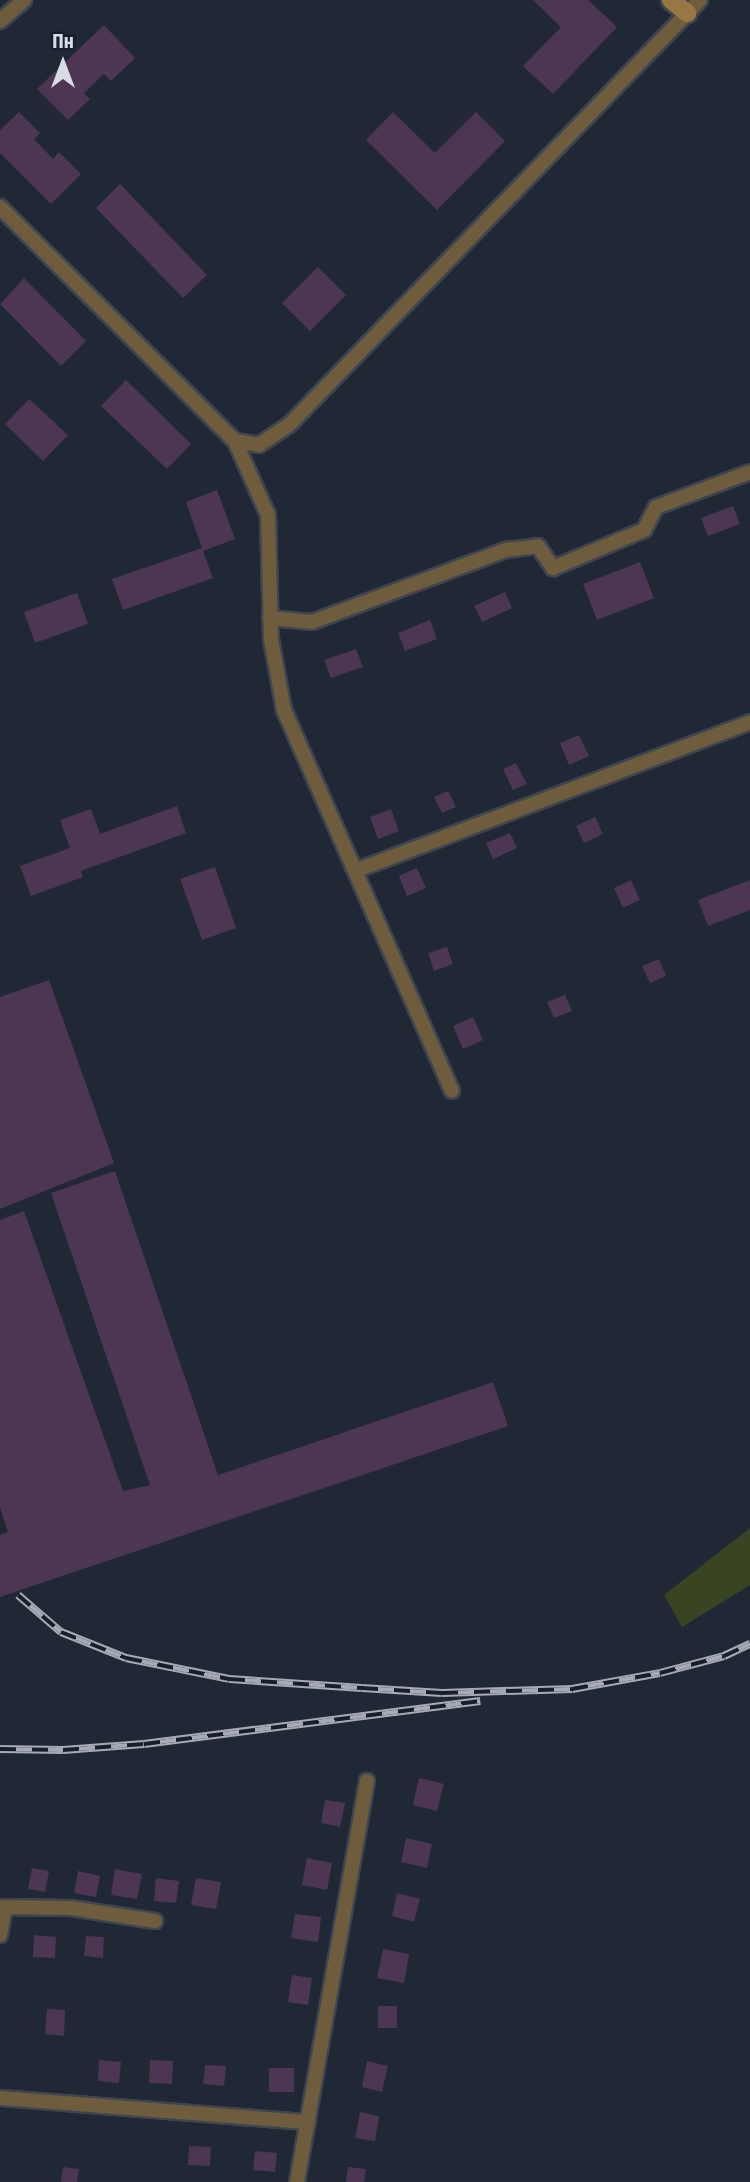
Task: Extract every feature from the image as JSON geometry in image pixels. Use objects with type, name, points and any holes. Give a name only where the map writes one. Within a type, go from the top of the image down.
[{"type":"street","points":[[0,21],[24,0]]},
{"type":"street","points":[[671,0],[687,13]]},
{"type":"street","points":[[235,441],[259,445],[289,425],[700,0]]},
{"type":"street","points":[[0,207],[235,441],[268,515],[271,618],[284,710],[310,777],[357,870],[452,1091]]},
{"type":"street","points":[[271,618],[312,622],[506,550],[538,546],[552,568],[644,530],[656,507],[750,472]]},
{"type":"street","points":[[357,870],[750,722]]},
{"type":"street","points":[[298,2182],[367,1782]]},
{"type":"street","points":[[0,1935],[2,1907],[71,1908],[155,1921]]},
{"type":"street","points":[[0,2098],[308,2122]]},
{"type":"green space","points":[[750,1528],[750,1585],[682,1627],[664,1595]]},
{"type":"building","points":[[533,0],[588,0],[617,27],[553,94],[523,66],[561,27]]},
{"type":"building","points":[[104,25],[135,58],[111,81],[104,74],[84,93],[90,99],[68,120],[37,89]]},
{"type":"building","points":[[19,112],[40,133],[34,139],[53,159],[59,152],[81,174],[51,204],[0,153],[0,130]]},
{"type":"building","points":[[393,112],[435,153],[476,112],[505,141],[437,210],[366,140]]},
{"type":"building","points":[[120,184],[207,275],[183,298],[96,208]]},
{"type":"building","points":[[318,267],[346,295],[310,331],[282,303]]},
{"type":"building","points":[[24,278],[86,341],[61,366],[0,304]]},
{"type":"building","points":[[126,380],[191,444],[167,469],[101,406]]},
{"type":"building","points":[[29,399],[68,435],[43,461],[5,424]]},
{"type":"building","points":[[217,490],[235,539],[203,551],[213,578],[123,610],[112,579],[202,548],[186,502]]},
{"type":"building","points":[[733,506],[740,524],[708,536],[701,518]]},
{"type":"building","points":[[640,562],[654,598],[597,620],[583,584]]},
{"type":"building","points":[[505,592],[512,608],[482,622],[474,606]]},
{"type":"building","points":[[77,593],[88,624],[35,643],[24,612]]},
{"type":"building","points":[[430,620],[437,639],[405,651],[398,633]]},
{"type":"building","points":[[356,649],[363,667],[331,678],[324,660]]},
{"type":"building","points":[[579,735],[589,756],[569,765],[560,743]]},
{"type":"building","points":[[516,763],[527,784],[513,790],[503,769]]},
{"type":"building","points":[[448,791],[456,807],[442,813],[434,797]]},
{"type":"building","points":[[177,806],[186,833],[81,871],[83,877],[31,896],[20,866],[70,848],[60,820],[91,809],[100,834]]},
{"type":"building","points":[[391,809],[399,831],[378,839],[370,817]]},
{"type":"building","points":[[595,817],[603,834],[584,843],[576,826]]},
{"type":"building","points":[[510,833],[517,848],[493,859],[486,843]]},
{"type":"building","points":[[215,867],[236,928],[202,940],[180,879]]},
{"type":"building","points":[[417,868],[426,888],[407,896],[399,876]]},
{"type":"building","points":[[631,880],[640,900],[623,908],[614,888]]},
{"type":"building","points":[[750,880],[750,910],[708,926],[698,900]]},
{"type":"building","points":[[447,947],[453,964],[434,971],[428,953]]},
{"type":"building","points":[[659,959],[666,976],[650,983],[642,966]]},
{"type":"building","points":[[49,980],[114,1163],[0,1209],[0,997]]},
{"type":"building","points":[[565,995],[572,1011],[554,1018],[547,1002]]},
{"type":"building","points":[[473,1017],[483,1040],[463,1049],[453,1026]]},
{"type":"building","points":[[115,1171],[218,1475],[493,1382],[508,1426],[0,1597],[0,1535],[8,1532],[0,1507],[0,1220],[24,1211],[123,1491],[150,1485],[51,1193]]},
{"type":"building","points":[[419,1778],[444,1784],[437,1811],[413,1805]]},
{"type":"building","points":[[325,1800],[345,1803],[340,1827],[321,1823]]},
{"type":"building","points":[[406,1838],[432,1844],[427,1868],[401,1862]]},
{"type":"building","points":[[307,1858],[332,1863],[327,1890],[302,1885]]},
{"type":"building","points":[[32,1868],[49,1871],[45,1892],[28,1889]]},
{"type":"building","points":[[115,1869],[142,1874],[137,1899],[111,1895]]},
{"type":"building","points":[[78,1871],[100,1876],[96,1897],[74,1893]]},
{"type":"building","points":[[156,1878],[179,1881],[176,1903],[154,1901]]},
{"type":"building","points":[[196,1878],[221,1882],[216,1909],[191,1905]]},
{"type":"building","points":[[397,1893],[420,1899],[414,1922],[392,1916]]},
{"type":"building","points":[[295,1914],[321,1917],[318,1942],[291,1938]]},
{"type":"building","points":[[34,1935],[56,1937],[55,1958],[33,1957]]},
{"type":"building","points":[[86,1936],[104,1937],[103,1958],[84,1956]]},
{"type":"building","points":[[383,1949],[409,1954],[404,1983],[377,1978]]},
{"type":"building","points":[[292,1975],[312,1978],[308,2005],[288,2002]]},
{"type":"building","points":[[378,2006],[397,2006],[397,2028],[378,2028]]},
{"type":"building","points":[[47,2009],[65,2010],[64,2036],[45,2034]]},
{"type":"building","points":[[99,2060],[121,2062],[119,2083],[98,2081]]},
{"type":"building","points":[[150,2060],[173,2061],[172,2084],[149,2083]]},
{"type":"building","points":[[367,2061],[388,2066],[382,2092],[362,2087]]},
{"type":"building","points":[[205,2065],[226,2066],[224,2086],[203,2084]]},
{"type":"building","points":[[269,2068],[294,2068],[294,2092],[269,2092]]},
{"type":"building","points":[[360,2112],[379,2116],[375,2141],[355,2138]]},
{"type":"building","points":[[189,2146],[211,2147],[210,2166],[188,2165]]},
{"type":"building","points":[[255,2151],[277,2153],[275,2172],[253,2170]]},
{"type":"building","points":[[63,2167],[79,2169],[77,2182],[61,2182]]},
{"type":"building","points":[[348,2167],[366,2169],[364,2182],[346,2182]]},
{"type":"railway","points":[[18,1595],[61,1632],[126,1658],[229,1679],[362,1688],[442,1693],[572,1689],[660,1673],[724,1656],[750,1644]]},
{"type":"railway","points":[[0,1749],[63,1750],[144,1744],[480,1701]]}]
